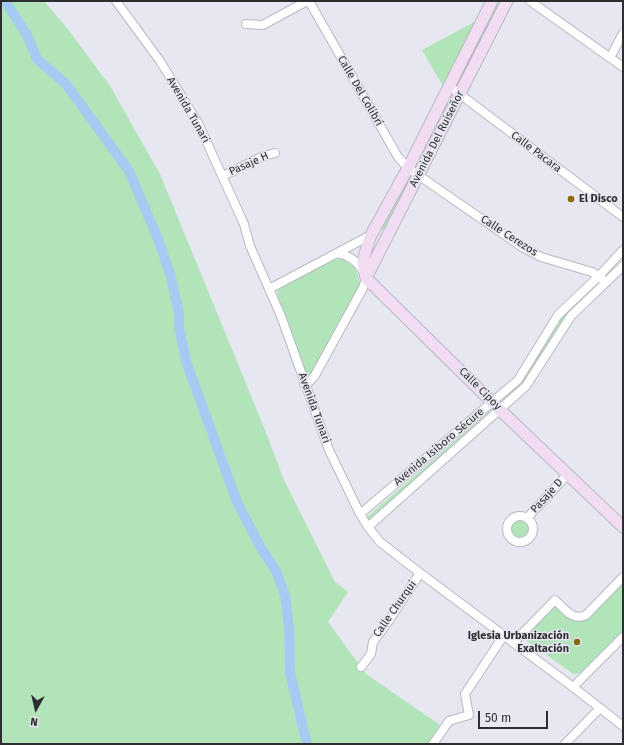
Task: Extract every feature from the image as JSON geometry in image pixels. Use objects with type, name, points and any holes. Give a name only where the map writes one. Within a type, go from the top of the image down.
[{"type":"main road","name":"Avenida Del Ruiseñor","points":[[366,278],[364,262],[371,235],[408,168],[492,1]]},
{"type":"main road","name":"Avenida Del Ruiseñor","points":[[366,278],[507,1]]},
{"type":"main road","name":"Calle Cipoy","points":[[366,278],[567,475],[623,527]]},
{"type":"street","name":"Avenida Tunari","points":[[116,1],[160,61],[198,123],[244,224],[257,263],[281,316],[304,384],[329,450],[360,514],[368,527],[380,542],[623,726]]},
{"type":"street","points":[[246,24],[263,25],[308,1]]},
{"type":"street","name":"Calle Del Colibrí","points":[[308,1],[398,157],[408,168],[419,174]]},
{"type":"street","points":[[530,1],[623,68]]},
{"type":"street","points":[[610,58],[623,33]]},
{"type":"street","name":"Calle Pacara","points":[[450,86],[623,217]]},
{"type":"street","name":"Pasaje H","points":[[223,176],[261,157],[275,153]]},
{"type":"street","name":"Calle Cerezos","points":[[419,174],[522,247],[541,257],[592,272],[606,282]]},
{"type":"street","points":[[269,289],[371,235]]},
{"type":"street","name":"Avenida Isiboro Sécure","points":[[368,527],[497,406],[518,380],[558,315],[599,276],[623,250]]},
{"type":"street","name":"Calle Cipoy","points":[[337,253],[353,259],[362,269],[366,278]]},
{"type":"street","points":[[610,264],[621,270]]},
{"type":"street","name":"Avenida Isiboro Sécure","points":[[360,514],[497,406],[526,386],[571,316],[606,282],[621,270]]},
{"type":"street","name":"Avenida Del Ruiseñor","points":[[304,384],[314,377],[363,288],[366,278]]},
{"type":"street","name":"Pasaje D","points":[[527,518],[567,475]]},
{"type":"street","name":"Calle Churqui","points":[[361,667],[371,654],[373,642],[420,573]]},
{"type":"street","points":[[513,643],[555,600],[572,616],[581,617],[586,615],[623,577]]},
{"type":"street","points":[[432,744],[449,721],[469,715],[465,694],[504,635]]},
{"type":"street","points":[[573,687],[623,637]]},
{"type":"street","points":[[566,744],[600,708]]},
{"type":"green space","points":[[1,1],[44,1],[67,28],[110,86],[160,174],[265,430],[283,478],[335,582],[348,592],[328,622],[366,674],[440,725],[427,744],[1,744]]},
{"type":"green space","points":[[497,1],[502,1],[460,82],[457,80]]},
{"type":"green space","points":[[478,20],[443,86],[422,50]]},
{"type":"green space","points":[[450,94],[454,96],[421,160],[417,158]]},
{"type":"green space","points":[[407,178],[410,180],[384,230],[380,228]]},
{"type":"green space","points":[[341,259],[355,269],[360,286],[310,375],[305,373],[277,293],[278,290],[327,261]]},
{"type":"green space","points":[[567,310],[570,312],[522,386],[519,385]]},
{"type":"green space","points":[[493,408],[495,410],[369,519],[367,517]]},
{"type":"green space","points":[[520,520],[526,523],[529,529],[526,535],[520,538],[514,535],[511,529],[514,523]]},
{"type":"green space","points":[[623,582],[623,630],[580,673],[573,674],[523,638],[556,606],[565,615],[572,619],[584,619]]},
{"type":"waterway","points":[[5,1],[27,35],[37,59],[66,84],[129,171],[158,239],[171,277],[179,314],[179,327],[186,361],[237,502],[261,548],[276,571],[285,595],[289,628],[290,673],[307,744]]},
{"type":"place","name":"El Disco","points":[[571,199]]},
{"type":"place","name":"Iglesia Urbanización Exaltación","points":[[577,642]]}]
